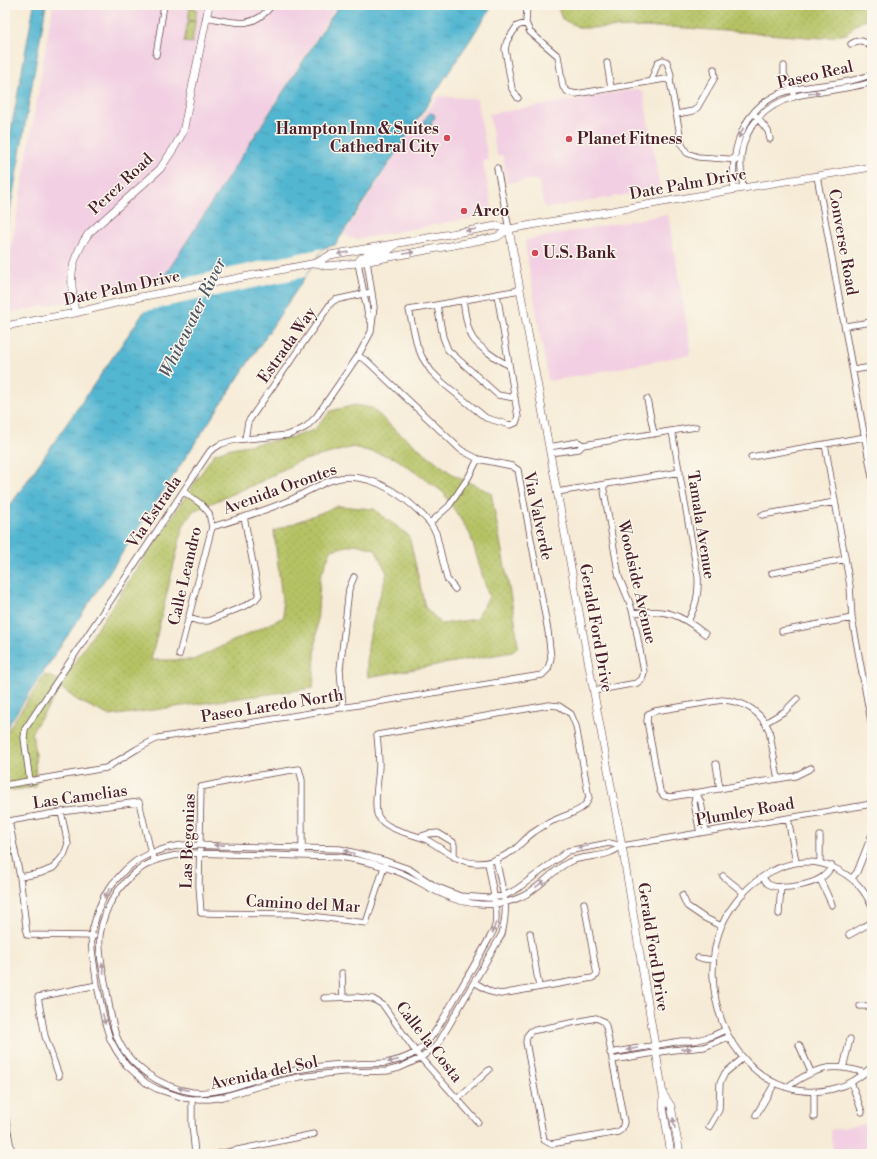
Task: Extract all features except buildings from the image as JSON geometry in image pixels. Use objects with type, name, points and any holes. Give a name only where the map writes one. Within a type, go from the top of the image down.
[{"type":"main road","name":"Perez Road","points":[[75,312],[71,279],[73,264],[79,248],[89,233],[160,169],[183,132],[209,5]]},
{"type":"main road","name":"Date Palm Drive","points":[[5,326],[140,297],[316,263],[330,255],[496,226],[509,229],[872,167]]},
{"type":"main road","name":"Date Palm Drive","points":[[316,263],[326,266],[358,263],[497,237],[509,229]]},
{"type":"main road","name":"Gerald Ford Drive","points":[[509,229],[622,846],[663,1094],[663,1107],[671,1154]]},
{"type":"main road","points":[[358,263],[359,259],[363,257],[386,252],[396,244]]},
{"type":"main road","name":"Gerald Ford Drive","points":[[663,1094],[671,1106],[680,1154]]},
{"type":"street","points":[[156,55],[164,5]]},
{"type":"street","points":[[206,16],[237,23],[244,23],[258,18],[272,5]]},
{"type":"street","points":[[527,5],[526,23],[530,32],[558,56],[563,87],[568,92],[576,94],[665,79],[670,82]]},
{"type":"street","points":[[518,98],[512,89],[504,48],[517,26],[526,23]]},
{"type":"street","points":[[851,44],[857,40],[861,40],[872,48]]},
{"type":"street","points":[[651,81],[658,62],[663,60],[667,62],[671,75],[670,82],[682,145],[687,153],[698,157],[741,160]]},
{"type":"street","points":[[607,63],[611,88]]},
{"type":"street","points":[[784,66],[784,74],[795,96]]},
{"type":"street","points":[[677,114],[693,111],[697,108],[715,77],[714,69]]},
{"type":"street","name":"Paseo Real","points":[[734,190],[733,159],[740,135],[753,113],[772,98],[792,90],[844,81],[872,74]]},
{"type":"street","points":[[844,81],[846,88]]},
{"type":"street","name":"Paseo Real","points":[[742,188],[741,160],[744,141],[750,128],[772,105],[795,96],[846,88],[872,82]]},
{"type":"street","points":[[753,113],[768,131],[770,139]]},
{"type":"street","name":"Gerald Ford Drive","points":[[497,168],[509,229]]},
{"type":"street","name":"Converse Road","points":[[817,176],[872,478]]},
{"type":"street","name":"Via Estrada","points":[[30,782],[24,738],[25,729],[210,451],[221,444],[245,439],[288,435],[306,427],[316,417],[358,356],[372,332],[374,307],[367,261]]},
{"type":"street","points":[[358,263],[368,315],[372,324]]},
{"type":"street","points":[[496,294],[518,417],[516,423],[510,425],[486,418],[431,371],[422,357],[417,345],[409,310],[496,294],[520,290]]},
{"type":"street","name":"Estrada Way","points":[[245,439],[248,422],[331,303],[334,300],[372,292]]},
{"type":"street","points":[[463,300],[472,339],[500,362],[509,365]]},
{"type":"street","points":[[437,305],[443,337],[448,350],[498,395],[515,398]]},
{"type":"street","points":[[845,326],[872,322]]},
{"type":"street","name":"Via Valverde","points":[[358,356],[367,361],[461,450],[478,459],[512,466],[518,470],[548,631],[551,658],[548,669]]},
{"type":"street","points":[[852,370],[872,367]]},
{"type":"street","points":[[647,399],[654,434]]},
{"type":"street","points":[[550,450],[574,449],[580,448],[583,445],[696,428]]},
{"type":"street","name":"Tamala Avenue","points":[[672,431],[698,577],[697,600],[688,621]]},
{"type":"street","points":[[752,457],[865,437]]},
{"type":"street","points":[[550,450],[578,442],[583,445]]},
{"type":"street","points":[[573,443],[574,449]]},
{"type":"street","points":[[825,444],[852,596],[852,618],[872,727]]},
{"type":"street","points":[[455,589],[447,579],[436,533],[430,523],[449,506],[468,478],[478,459]]},
{"type":"street","points":[[557,492],[680,472]]},
{"type":"street","name":"Avenida Orontes","points":[[212,527],[244,518],[291,500],[330,481],[341,478],[371,480],[387,487],[419,511],[430,523]]},
{"type":"street","name":"Woodside Avenue","points":[[593,691],[637,683],[642,679],[644,672],[633,613],[619,577],[603,485]]},
{"type":"street","name":"Calle Leandro","points":[[179,655],[212,527],[209,513],[201,504],[184,492]]},
{"type":"street","points":[[762,515],[835,502]]},
{"type":"street","points":[[189,618],[198,621],[208,621],[247,605],[255,600],[259,595],[244,518]]},
{"type":"street","points":[[772,573],[845,559]]},
{"type":"street","points":[[343,708],[340,670],[349,589],[354,577]]},
{"type":"street","points":[[633,613],[659,611],[673,614],[688,621],[705,634]]},
{"type":"street","points":[[782,631],[852,618]]},
{"type":"street","name":"Paseo Laredo North","points":[[5,785],[106,768],[158,738],[542,675],[548,669]]},
{"type":"street","points":[[865,690],[872,689]]},
{"type":"street","points":[[765,723],[785,711],[797,699]]},
{"type":"street","points":[[778,778],[771,739],[765,723],[750,707],[732,700],[722,700],[654,711],[648,714],[647,721],[660,791],[664,796],[671,798],[794,776],[811,768]]},
{"type":"street","points":[[549,705],[559,706],[571,714],[576,726],[589,798],[586,804],[578,811],[553,821],[532,833],[512,852],[488,862],[466,862],[454,857],[419,837],[386,824],[378,817],[376,807],[379,765],[377,734],[549,705]]},
{"type":"street","points":[[716,764],[720,789]]},
{"type":"street","name":"Las Begonias","points":[[200,913],[199,885],[202,787],[254,776],[299,769],[302,780],[302,856]]},
{"type":"street","points":[[696,793],[700,802],[706,832]]},
{"type":"street","points":[[696,793],[694,803],[700,833]]},
{"type":"street","name":"Las Camelias","points":[[100,936],[27,935],[20,876],[9,821],[61,812],[139,802],[151,852],[155,861]]},
{"type":"street","name":"Plumley Road","points":[[622,846],[872,804]]},
{"type":"street","points":[[20,876],[41,873],[53,868],[64,855],[68,844],[61,812]]},
{"type":"street","points":[[788,818],[796,862]]},
{"type":"street","points":[[419,837],[438,833],[453,842],[454,857]]},
{"type":"street","points":[[852,878],[857,872],[872,834]]},
{"type":"street","points":[[820,836],[820,862]]},
{"type":"street","name":"Avenida del Sol","points":[[505,899],[568,851],[609,843],[622,846]]},
{"type":"street","name":"Avenida del Sol","points":[[496,859],[505,899],[506,918],[502,934],[438,1044],[421,1058],[400,1068],[387,1071],[321,1074],[263,1084],[223,1097],[192,1099],[184,1098],[157,1089],[138,1076],[126,1065],[110,1038],[105,1023],[97,985],[91,936],[98,910],[104,896],[113,883],[131,865],[151,852],[182,845],[340,849],[385,864],[452,899],[472,903],[494,901],[505,899],[520,897],[542,883],[568,862],[583,857],[611,853],[622,846]]},
{"type":"street","name":"Avenida del Sol","points":[[385,864],[340,857],[200,853],[171,856],[142,867],[120,888],[112,899],[106,911],[100,936],[102,964],[113,1025],[122,1047],[145,1072],[158,1081],[191,1092],[213,1092],[280,1073],[323,1066],[386,1063],[407,1057],[416,1052],[427,1042],[444,1017],[490,938],[495,925],[496,916],[488,862]]},
{"type":"street","points":[[872,906],[864,890],[852,878],[832,866],[820,862],[807,861],[785,865],[762,877],[744,893],[729,912],[721,926],[713,960],[714,987],[720,1018],[725,1030],[728,1037],[743,1058],[761,1074],[775,1083],[787,1087],[814,1091],[832,1089],[851,1082],[865,1073],[872,1066]]},
{"type":"street","name":"Camino del Mar","points":[[200,913],[295,914],[366,923],[385,864]]},
{"type":"street","points":[[762,877],[768,884],[781,886],[801,885],[820,879],[832,866]]},
{"type":"street","points":[[723,876],[744,893]]},
{"type":"street","points":[[820,879],[832,905]]},
{"type":"street","points":[[779,914],[781,886]]},
{"type":"street","points":[[682,895],[687,906],[703,917],[721,926]]},
{"type":"street","points":[[474,982],[491,992],[501,994],[592,978],[596,975],[584,903]]},
{"type":"street","points":[[849,935],[872,922]]},
{"type":"street","points":[[530,933],[539,987]]},
{"type":"street","points":[[698,958],[713,960]]},
{"type":"street","points":[[342,973],[343,997]]},
{"type":"street","points":[[60,1076],[44,1036],[38,997],[97,985]]},
{"type":"street","name":"Calle la Costa","points":[[324,998],[357,996],[373,999],[383,1005],[416,1052],[478,1122]]},
{"type":"street","points":[[860,1006],[872,1006]]},
{"type":"street","points":[[596,1018],[603,1020],[606,1026],[612,1060],[624,1122],[622,1129],[618,1132],[550,1144],[544,1140],[526,1042],[527,1036],[531,1031],[596,1018]]},
{"type":"street","points":[[612,1060],[702,1039],[725,1030]]},
{"type":"street","points":[[610,1053],[704,1047],[728,1037]]},
{"type":"street","points":[[842,1068],[850,1040]]},
{"type":"street","points":[[799,1045],[811,1072]]},
{"type":"street","points":[[709,1127],[719,1110],[720,1083],[725,1073],[743,1058]]},
{"type":"street","points":[[787,1087],[811,1072],[830,1068],[842,1068],[865,1073]]},
{"type":"street","points":[[457,1099],[489,1070]]},
{"type":"street","points":[[851,1082],[862,1112]]},
{"type":"street","points":[[756,1115],[775,1083]]},
{"type":"street","points":[[814,1091],[814,1117]]},
{"type":"street","points":[[192,1099],[192,1124],[195,1154]]},
{"type":"street","points":[[5,1114],[12,1154]]},
{"type":"street","points":[[218,1154],[314,1134]]},
{"type":"shaded area","points":[[53,5],[337,5],[160,283],[5,314],[5,284]]},
{"type":"shaded area","points":[[637,89],[643,92],[660,188],[547,208],[544,206],[538,179],[507,183],[503,155],[497,156],[489,114]]},
{"type":"shaded area","points":[[438,96],[477,99],[488,160],[483,161],[492,207],[487,215],[358,239],[350,238],[344,234],[411,132]]},
{"type":"shaded area","points":[[668,214],[691,349],[689,355],[550,381],[548,379],[525,244],[526,240]]},
{"type":"shaded area","points":[[872,406],[872,434],[867,407]]},
{"type":"shaded area","points":[[872,1123],[872,1154],[834,1154],[830,1130]]},
{"type":"green space","points":[[557,5],[872,5],[872,16],[855,25],[847,34],[822,38],[671,27],[580,28],[562,19]]},
{"type":"green space","points":[[190,7],[197,9],[195,21],[188,20]]},
{"type":"green space","points":[[188,21],[195,22],[192,43],[184,42]]},
{"type":"green space","points":[[355,405],[372,408],[395,430],[452,474],[491,493],[515,620],[518,646],[512,652],[368,677],[367,665],[369,639],[387,573],[375,549],[355,544],[331,550],[320,578],[313,688],[110,716],[77,700],[61,688],[32,731],[35,755],[36,787],[5,791],[5,734],[45,675],[62,681],[214,454],[231,448],[290,438],[314,430],[331,411]],"holes":[[[353,447],[395,458],[443,492],[470,534],[489,597],[476,619],[442,624],[425,607],[409,536],[374,509],[338,506],[274,531],[284,617],[193,660],[151,660],[183,526],[193,511],[262,481],[297,462]]]},
{"type":"water","points":[[34,5],[46,5],[5,239],[5,163]]},
{"type":"water","name":"Whitewater River","points":[[339,5],[493,5],[335,245],[323,248],[5,730],[5,513],[142,315],[160,283]]},
{"type":"water","points":[[430,113],[434,114],[435,118],[431,121],[432,125],[428,126],[425,124],[424,120]]},
{"type":"pier","points":[[323,248],[305,277],[141,312],[157,284]]},
{"type":"place","name":"Hampton Inn & Suites Cathedral City","points":[[447,138]]},
{"type":"place","name":"Planet Fitness","points":[[569,139]]},
{"type":"place","name":"Arco","points":[[464,211]]},
{"type":"place","name":"U.S. Bank","points":[[535,253]]}]
